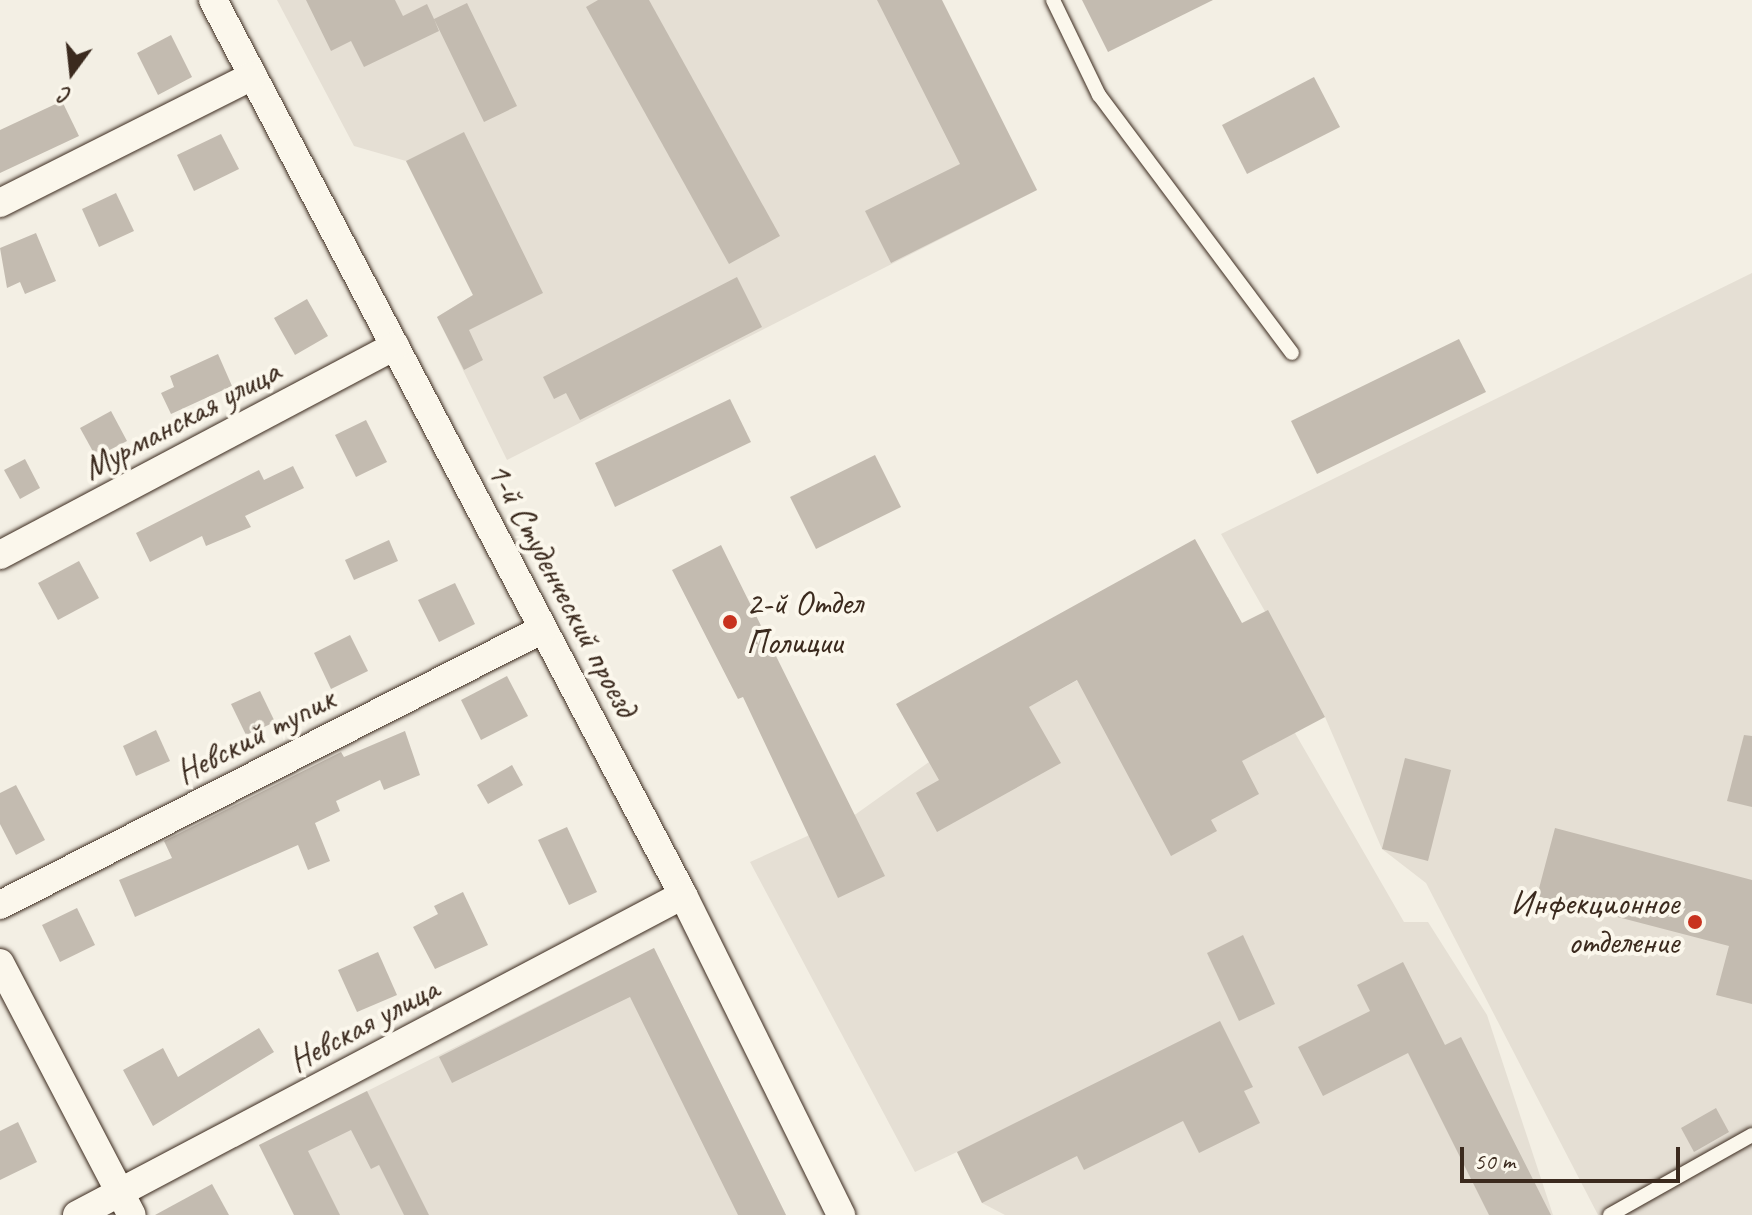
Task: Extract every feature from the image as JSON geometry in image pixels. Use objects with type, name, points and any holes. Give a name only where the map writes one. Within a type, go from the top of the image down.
[{"type":"street","name":"1-й Студенческий проезд","points":[[213,0],[683,895],[841,1215]]},
{"type":"street","points":[[0,203],[253,76]]},
{"type":"street","name":"Мурманская улица","points":[[0,555],[395,346]]},
{"type":"street","name":"Невский тупик","points":[[0,905],[543,629]]},
{"type":"street","name":"Невская улица","points":[[77,1215],[126,1204],[683,895]]},
{"type":"street","points":[[0,963],[126,1204]]},
{"type":"lane","points":[[1053,0],[1099,95],[1292,353]]},
{"type":"lane","points":[[1610,1215],[1752,1135]]},
{"type":"shaded area","points":[[277,0],[941,0],[1037,190],[507,460],[437,317],[473,295],[406,161],[354,146]]},
{"type":"shaded area","points":[[1752,273],[1752,1215],[1598,1215],[1426,883],[1382,849],[1325,717],[1221,534]]},
{"type":"shaded area","points":[[1228,597],[1295,733],[1404,922],[1428,922],[1487,1015],[1553,1215],[1005,1215],[982,1203],[957,1152],[915,1172],[750,862],[856,814],[929,762]]},
{"type":"shaded area","points":[[654,948],[786,1215],[294,1215],[259,1145]]},
{"type":"building","points":[[306,0],[395,0],[403,16],[427,4],[439,31],[364,67],[351,41],[331,51]]},
{"type":"building","points":[[598,0],[649,0],[780,236],[729,264],[586,7]]},
{"type":"building","points":[[877,0],[942,0],[1037,190],[891,263],[865,211],[960,164]]},
{"type":"building","points":[[1082,0],[1213,0],[1108,52]]},
{"type":"building","points":[[467,3],[517,106],[484,122],[434,19]]},
{"type":"building","points":[[171,35],[192,77],[158,95],[137,53]]},
{"type":"building","points":[[1314,77],[1340,127],[1247,174],[1222,125]]},
{"type":"building","points":[[62,101],[79,136],[0,173],[0,130]]},
{"type":"building","points":[[464,132],[543,293],[469,330],[483,360],[464,370],[437,317],[473,295],[406,161]]},
{"type":"building","points":[[221,134],[239,169],[194,191],[177,155]]},
{"type":"building","points":[[116,193],[134,231],[99,247],[82,209]]},
{"type":"building","points":[[36,233],[56,281],[25,294],[20,282],[7,288],[0,248]]},
{"type":"building","points":[[737,277],[762,327],[580,420],[566,393],[554,399],[543,377]]},
{"type":"building","points":[[307,299],[328,336],[295,355],[274,318]]},
{"type":"building","points":[[1459,339],[1486,392],[1317,474],[1291,421]]},
{"type":"building","points":[[218,354],[232,386],[171,414],[161,393],[174,387],[170,376]]},
{"type":"building","points":[[730,399],[751,442],[615,507],[595,463]]},
{"type":"building","points":[[111,411],[127,441],[96,457],[80,428]]},
{"type":"building","points":[[366,420],[387,462],[356,477],[335,435]]},
{"type":"building","points":[[875,455],[901,507],[816,549],[790,497]]},
{"type":"building","points":[[25,459],[40,488],[20,499],[4,470]]},
{"type":"building","points":[[293,466],[304,488],[245,516],[251,527],[206,546],[202,536],[150,562],[136,533],[259,470],[264,480]]},
{"type":"building","points":[[1195,539],[1242,623],[1268,610],[1325,717],[1242,761],[1259,794],[1211,820],[1217,831],[1171,856],[1077,680],[1029,707],[1061,763],[937,832],[916,793],[939,780],[896,704]]},
{"type":"building","points":[[389,540],[398,561],[354,580],[345,560]]},
{"type":"building","points":[[721,545],[885,876],[838,898],[743,697],[738,699],[672,570]]},
{"type":"building","points":[[79,561],[99,598],[58,620],[38,583]]},
{"type":"building","points":[[455,583],[475,624],[439,642],[418,600]]},
{"type":"building","points":[[350,635],[368,671],[331,689],[314,653]]},
{"type":"building","points":[[507,676],[528,716],[481,740],[461,700]]},
{"type":"building","points":[[260,691],[275,722],[246,735],[231,704]]},
{"type":"building","points":[[156,730],[170,761],[136,776],[123,746]]},
{"type":"building","points":[[405,731],[420,775],[384,790],[380,780],[336,801],[340,811],[315,823],[330,861],[308,870],[298,845],[135,917],[119,880],[172,858],[164,841],[341,752],[344,757]]},
{"type":"building","name":"Инфекционное отделение","points":[[1744,735],[1752,736],[1752,807],[1727,801]]},
{"type":"building","points":[[1405,758],[1451,770],[1428,861],[1382,849]]},
{"type":"building","points":[[512,765],[523,785],[488,804],[477,785]]},
{"type":"building","points":[[16,785],[45,840],[16,855],[0,824],[0,793]]},
{"type":"building","points":[[567,827],[597,892],[569,905],[538,840]]},
{"type":"building","name":"Инфекционное отделение","points":[[1555,828],[1752,880],[1752,1004],[1716,995],[1729,946],[1537,896]]},
{"type":"building","points":[[463,892],[488,945],[435,969],[413,927],[438,914],[434,906]]},
{"type":"building","points":[[77,908],[95,945],[60,962],[42,925]]},
{"type":"building","points":[[1243,935],[1275,1004],[1239,1021],[1207,953]]},
{"type":"building","points":[[654,948],[786,1215],[738,1215],[630,997],[452,1083],[439,1057]]},
{"type":"building","points":[[378,952],[397,995],[357,1012],[338,970]]},
{"type":"building","points":[[1403,962],[1445,1045],[1461,1037],[1551,1215],[1489,1215],[1408,1053],[1323,1096],[1298,1047],[1370,1011],[1357,985]]},
{"type":"building","points":[[1220,1021],[1253,1087],[1244,1091],[1260,1123],[1199,1153],[1183,1121],[1084,1170],[1077,1156],[982,1203],[957,1152]]},
{"type":"building","points":[[259,1028],[274,1052],[153,1126],[123,1070],[163,1048],[178,1077]]},
{"type":"building","points":[[367,1091],[429,1215],[404,1215],[379,1165],[371,1169],[351,1130],[308,1151],[340,1215],[294,1215],[259,1145]]},
{"type":"building","points":[[1716,1108],[1729,1132],[1694,1152],[1681,1128]]},
{"type":"building","points":[[18,1122],[37,1162],[0,1180],[0,1131]]},
{"type":"building","points":[[212,1184],[229,1215],[155,1215]]},
{"type":"place","name":"2-й Отдел Полиции","points":[[730,622]]},
{"type":"place","name":"Инфекционное отделение","points":[[1695,922]]}]
